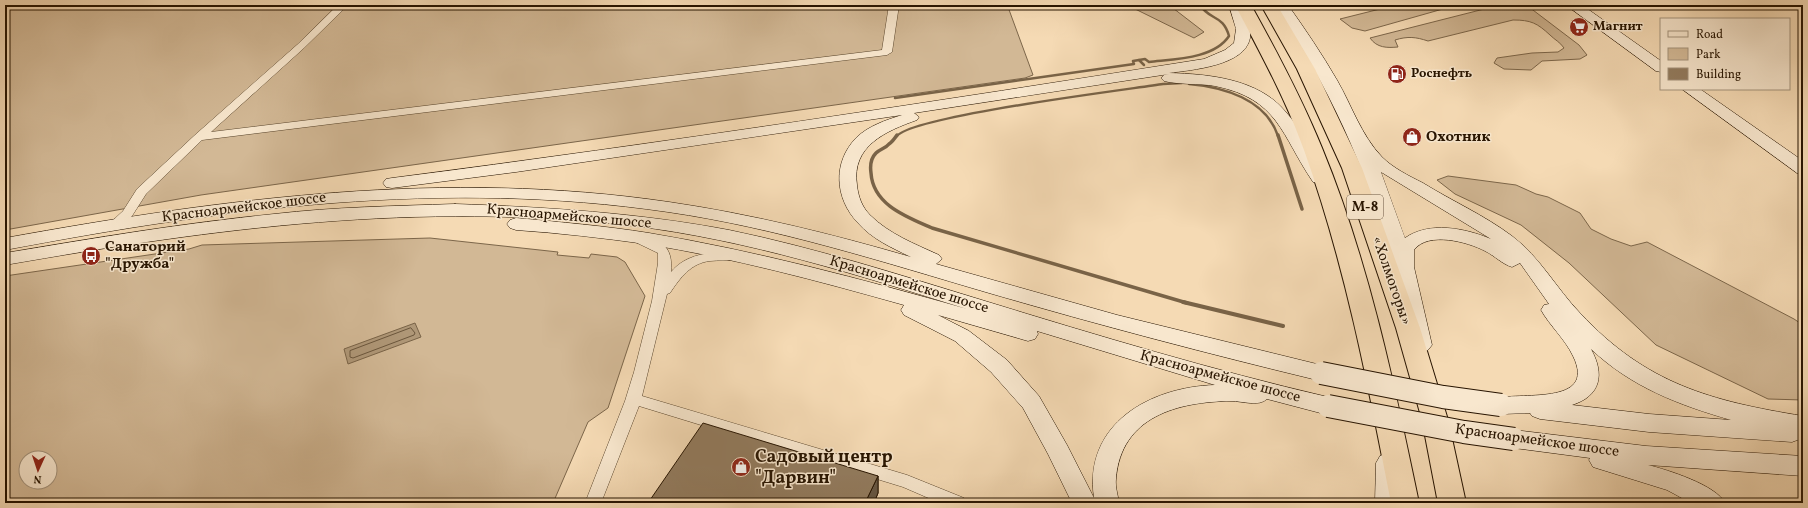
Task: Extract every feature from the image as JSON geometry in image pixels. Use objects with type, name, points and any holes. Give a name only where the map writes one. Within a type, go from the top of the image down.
[{"type":"highway","name":"М-8","points":[[1243,5],[1271,56],[1296,108],[1331,200],[1348,255],[1386,407],[1405,503]]},
{"type":"highway","name":"«Холмогоры»","points":[[1269,5],[1306,70],[1352,168],[1408,328],[1433,414],[1452,503]]},
{"type":"main road","points":[[262,211],[1207,63],[1234,52],[1241,44],[1244,36],[1243,26],[1236,5]]},
{"type":"main road","points":[[1281,5],[1296,24],[1317,59],[1353,131],[1389,217],[1415,306],[1433,414],[1462,503]]},
{"type":"main road","points":[[1573,5],[1660,67]]},
{"type":"main road","points":[[1052,304],[940,263],[896,242],[873,227],[863,218],[851,202],[846,185],[847,171],[852,157],[862,142],[891,124],[913,116],[943,110],[1154,79],[1185,78],[1206,80],[1246,91],[1263,100],[1278,112],[1291,129],[1331,200]]},
{"type":"main road","points":[[1691,90],[1803,169]]},
{"type":"main road","points":[[1353,131],[1377,161],[1390,171],[1482,224],[1520,253],[1537,271],[1566,311],[1594,340],[1622,363],[1649,380],[1694,400],[1722,410],[1803,425]]},
{"type":"main road","name":"Красноармейское шоссе","points":[[5,244],[115,224],[262,211],[386,194],[466,192],[599,198],[669,207],[736,218],[804,233],[1052,304],[1222,350],[1321,373],[1436,396],[1649,423],[1803,434]]},
{"type":"main road","name":"Красноармейское шоссе","points":[[5,259],[185,228],[262,211],[332,213],[460,209],[588,215],[693,230],[785,249],[876,274],[1140,355],[1322,405],[1464,432],[1520,440],[1646,455],[1803,466]]},
{"type":"main road","points":[[262,211],[355,217],[529,224],[629,235],[755,258],[835,279],[1112,358],[1251,386]]},
{"type":"main road","points":[[1405,271],[1404,251],[1416,238],[1441,234],[1455,235],[1487,244],[1511,259],[1578,346],[1588,364],[1589,378],[1582,392],[1572,399],[1546,404],[1501,405]]},
{"type":"main road","points":[[835,279],[920,313],[962,336],[999,366],[1031,402],[1059,452],[1084,503]]},
{"type":"main road","points":[[1107,503],[1104,479],[1110,452],[1120,433],[1140,414],[1147,410],[1169,400],[1200,394],[1252,395],[1322,405]]},
{"type":"main road","points":[[1386,407],[1389,477],[1387,503]]},
{"type":"main road","points":[[1520,440],[1622,465],[1674,482],[1712,503]]},
{"type":"street","points":[[115,224],[128,212],[141,192],[199,137],[301,46],[343,5]]},
{"type":"street","points":[[199,137],[888,52],[894,5]]},
{"type":"street","points":[[593,503],[634,399],[661,297],[666,260],[664,252],[655,246],[629,235]]},
{"type":"street","points":[[661,297],[672,276],[685,265],[699,259],[717,256],[755,258]]},
{"type":"street","points":[[634,399],[907,482],[958,503]]},
{"type":"green space","points":[[5,5],[1014,5],[1008,7],[1033,75],[1025,78],[201,195],[5,230]]},
{"type":"green space","points":[[1127,5],[1169,5],[1204,32],[1194,38]]},
{"type":"green space","points":[[1396,5],[1457,5],[1365,31],[1352,28],[1340,19]]},
{"type":"green space","points":[[1500,5],[1529,7],[1579,45],[1587,55],[1580,59],[1542,61],[1531,70],[1504,69],[1494,63],[1497,58],[1532,53],[1558,52],[1564,48],[1537,25],[1519,20],[1513,20],[1428,41],[1412,38],[1395,40],[1398,47],[1382,47],[1370,38]]},
{"type":"green space","points":[[1448,176],[1516,185],[1536,194],[1548,197],[1580,213],[1591,229],[1611,239],[1631,246],[1647,242],[1794,319],[1803,325],[1803,400],[1768,399],[1656,345],[1569,263],[1521,225],[1455,194],[1437,180]]},
{"type":"green space","points":[[430,238],[558,252],[557,255],[589,258],[591,254],[617,257],[625,262],[645,296],[608,408],[588,422],[553,503],[5,503],[5,276],[189,249],[202,245]]},
{"type":"water","points":[[415,323],[421,337],[348,364],[344,349]]},
{"type":"building","name":"Садовый центр \"Дарвин\"","points":[[703,423],[878,476],[865,503],[660,503],[650,500]]},
{"type":"waterway","points":[[1139,60],[1145,59],[1149,62],[1181,59],[1204,54],[1222,44],[1229,36],[1226,29],[1220,21],[1208,14],[1200,5]]},
{"type":"waterway","points":[[895,98],[1134,64],[1133,61],[1139,60]]},
{"type":"waterway","points":[[1139,60],[1144,65]]},
{"type":"waterway","points":[[897,136],[911,128],[978,112],[1163,84],[1182,83]]},
{"type":"waterway","points":[[1189,84],[1216,88],[1242,97],[1254,104],[1272,123],[1278,136]]},
{"type":"waterway","points":[[897,135],[888,145],[874,155],[871,162],[871,170],[873,184],[878,194],[885,202],[902,214],[932,228],[1186,303]]},
{"type":"waterway","points":[[1278,135],[1302,209]]},
{"type":"waterway","points":[[1186,303],[1283,326]]},
{"type":"place","name":"Магнит","points":[[1579,27]]},
{"type":"place","name":"Роснефть","points":[[1397,74]]},
{"type":"place","name":"Охотник","points":[[1412,137]]},
{"type":"place","name":"Санаторий \"Дружба\"","points":[[91,256]]},
{"type":"place","name":"Садовый центр \"Дарвин\"","points":[[741,467]]}]
